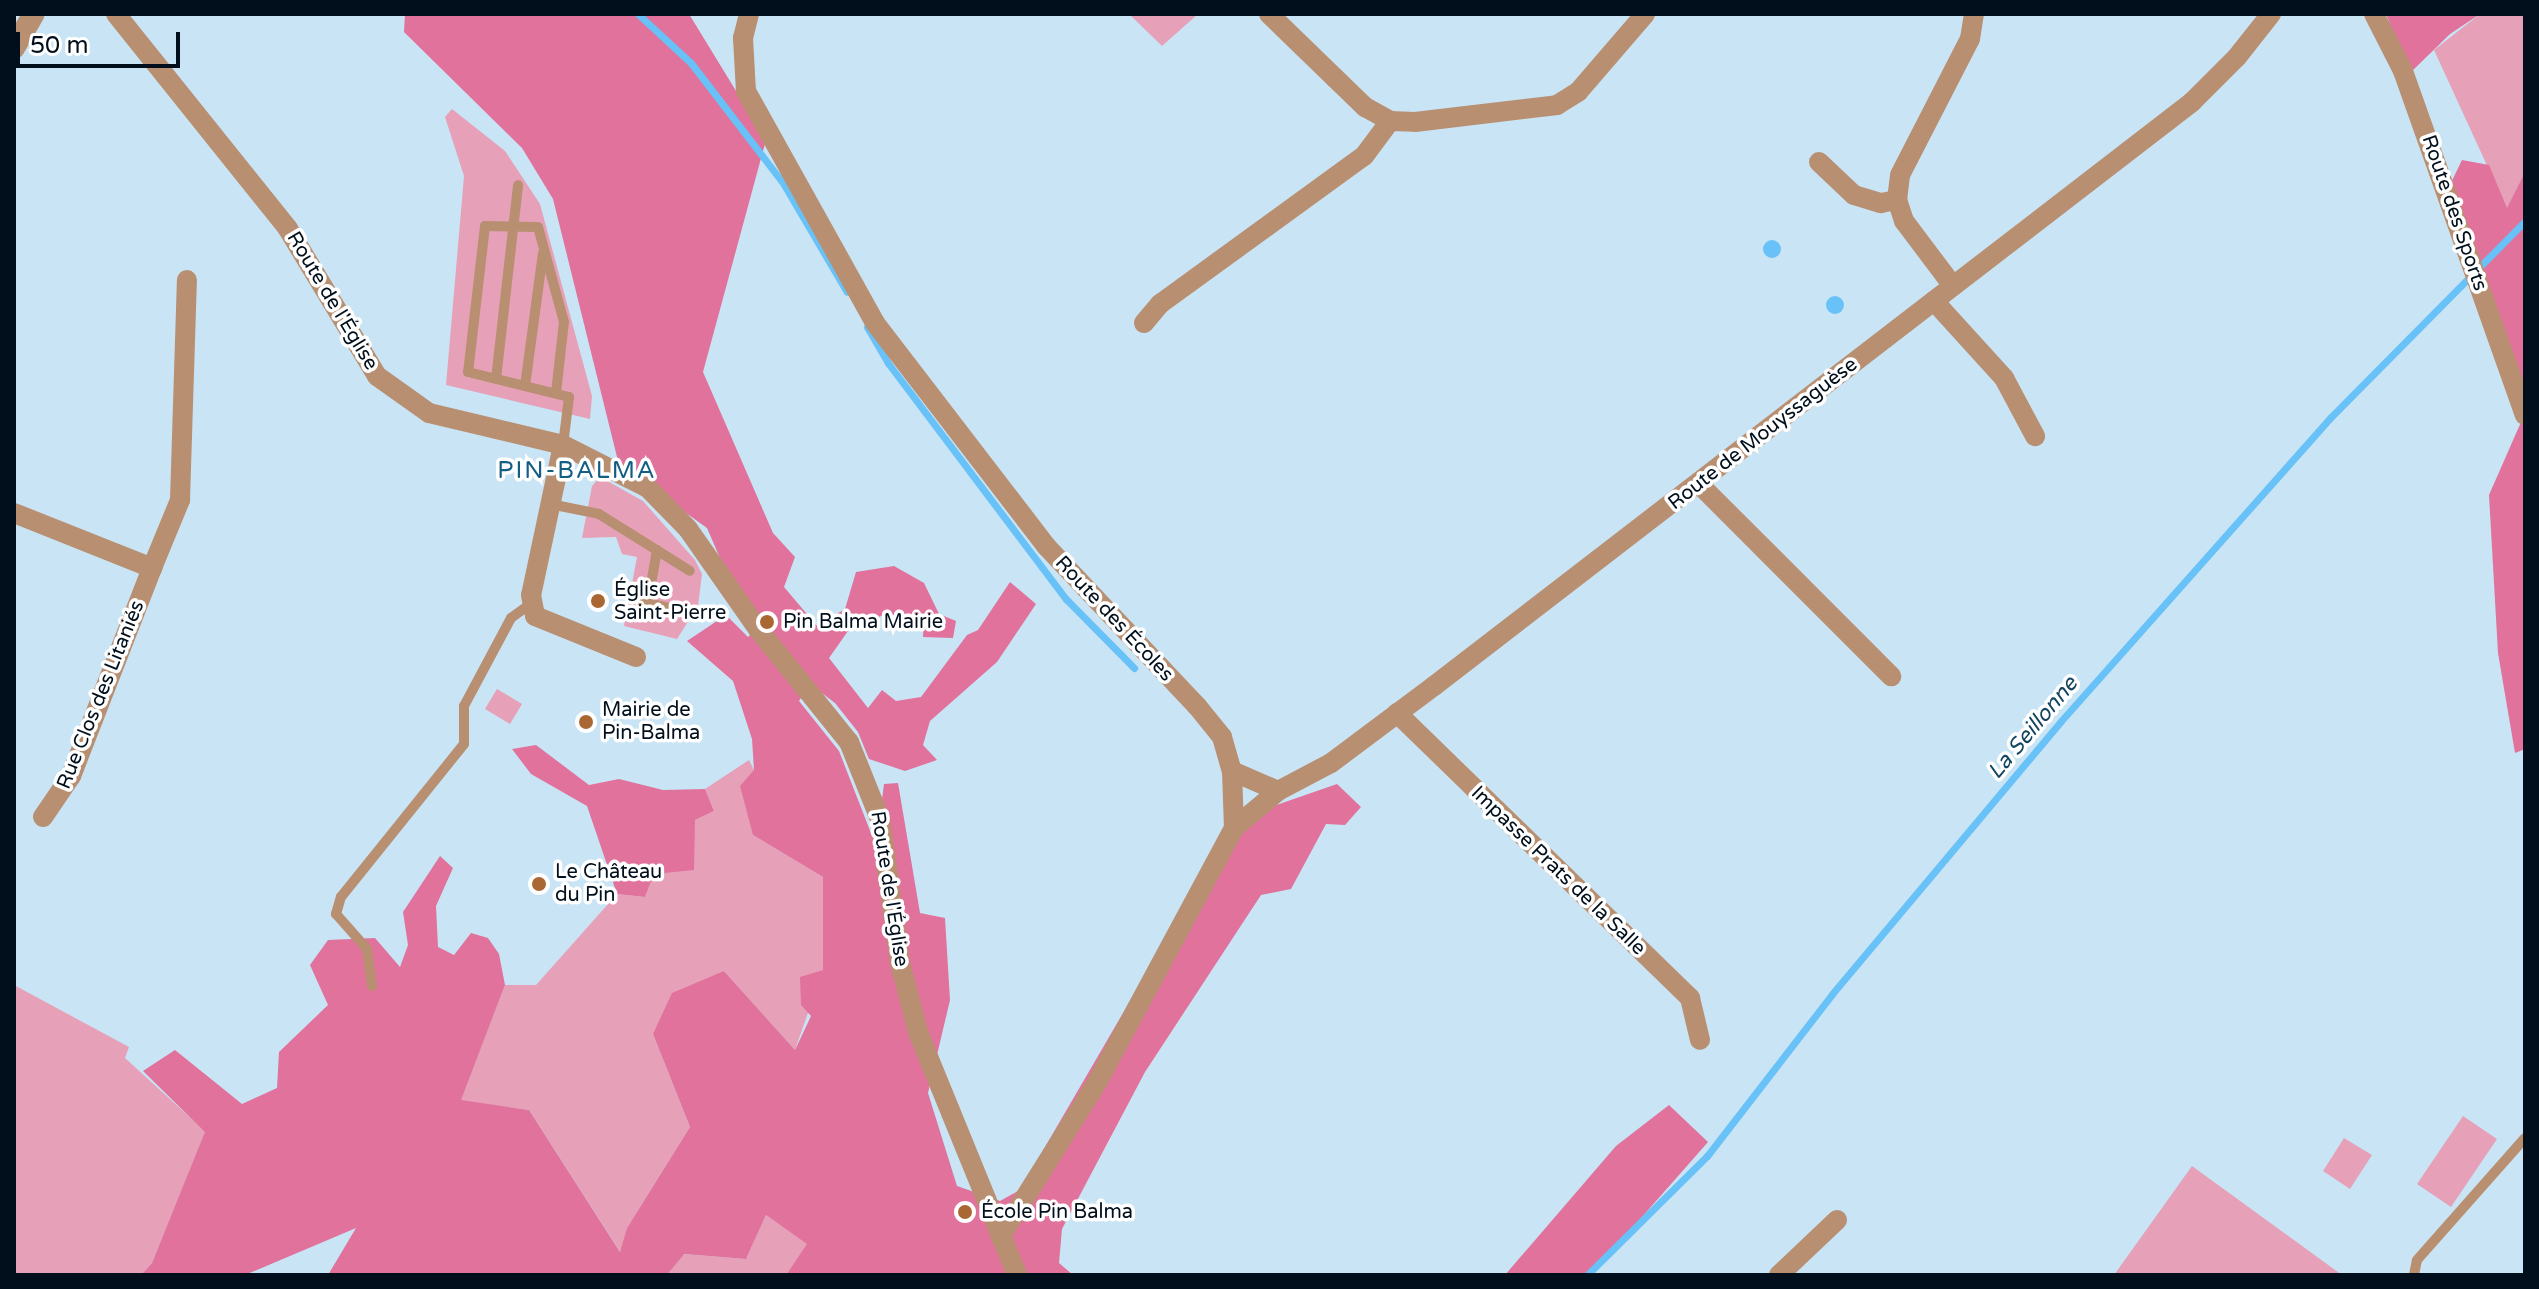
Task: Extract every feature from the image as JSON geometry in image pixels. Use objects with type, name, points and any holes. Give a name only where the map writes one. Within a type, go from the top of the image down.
[{"type":"street","points":[[14,48],[34,14]]},
{"type":"street","name":"Route des Écoles","points":[[749,14],[743,38],[746,91],[875,323],[1047,547],[1222,737],[1232,771],[1234,828]]},
{"type":"street","points":[[1269,14],[1365,107],[1390,121],[1557,105],[1578,92],[1645,14]]},
{"type":"street","points":[[1953,286],[1904,221],[1897,200],[1900,175],[1970,39],[1974,14]]},
{"type":"street","name":"Route de Mouyssaguèse","points":[[1234,828],[1278,791],[1331,763],[1397,713],[1699,484],[2192,102],[2237,57],[2271,14]]},
{"type":"street","name":"Route des Sports","points":[[2374,14],[2403,71],[2466,241],[2525,415]]},
{"type":"street","name":"Route de l'Église","points":[[129,18],[288,229],[377,376],[429,413],[563,445],[622,471],[673,512],[862,765],[880,819],[900,963],[918,1032],[1017,1275]]},
{"type":"street","points":[[1144,323],[1160,304],[1364,156],[1390,121]]},
{"type":"street","points":[[1819,162],[1854,195],[1881,203],[1897,200]]},
{"type":"street","name":"Rue Clos des Litaniés","points":[[43,817],[71,776],[180,500],[187,280]]},
{"type":"street","points":[[1934,301],[2004,378],[2035,436]]},
{"type":"street","points":[[563,445],[532,603],[535,616],[636,657]]},
{"type":"street","points":[[1699,484],[1891,676]]},
{"type":"street","points":[[14,513],[152,568]]},
{"type":"street","name":"Impasse Prats de la Salle","points":[[1397,713],[1690,998],[1700,1040]]},
{"type":"street","points":[[1232,771],[1278,791]]},
{"type":"street","points":[[1000,1237],[1098,1081],[1234,828]]},
{"type":"street","points":[[1779,1275],[1837,1220]]},
{"type":"lane","points":[[496,379],[518,185]]},
{"type":"lane","points":[[556,393],[564,322],[538,227],[485,226],[468,372],[569,397],[563,445]]},
{"type":"lane","points":[[525,386],[544,249]]},
{"type":"lane","points":[[550,504],[599,514],[690,571]]},
{"type":"lane","points":[[657,550],[651,584],[638,601],[687,612]]},
{"type":"lane","points":[[372,986],[367,949],[336,914],[341,897],[464,744],[464,706],[511,618],[532,603]]},
{"type":"lane","points":[[2414,1275],[2417,1260],[2525,1138]]},
{"type":"shaded area","points":[[405,14],[689,14],[766,140],[703,372],[773,533],[795,557],[784,587],[817,626],[845,609],[856,572],[894,566],[924,583],[939,614],[956,621],[953,638],[923,637],[924,615],[883,615],[848,631],[829,658],[868,708],[882,690],[896,701],[921,697],[967,635],[978,630],[1010,582],[1036,604],[997,662],[930,721],[923,745],[937,760],[905,771],[869,759],[858,732],[835,703],[810,684],[799,701],[839,751],[876,846],[884,784],[898,783],[920,913],[945,918],[950,1000],[928,1093],[957,1186],[1000,1201],[1020,1190],[1236,819],[1337,784],[1361,807],[1345,825],[1326,824],[1291,889],[1261,895],[1145,1072],[1062,1229],[1059,1263],[1073,1275],[786,1275],[807,1244],[766,1215],[746,1259],[684,1254],[667,1275],[328,1275],[356,1228],[245,1275],[141,1275],[152,1263],[205,1132],[143,1071],[175,1050],[242,1104],[277,1088],[279,1052],[328,1005],[310,965],[328,940],[375,938],[400,967],[408,945],[403,912],[440,856],[453,868],[436,906],[438,947],[454,955],[471,933],[488,938],[499,954],[505,985],[461,1100],[529,1110],[620,1252],[627,1228],[690,1127],[653,1034],[672,993],[724,971],[795,1050],[811,1016],[801,1005],[800,977],[823,970],[823,877],[753,835],[740,786],[754,770],[752,739],[733,681],[687,641],[726,615],[748,637],[762,624],[726,572],[707,528],[619,465],[553,199],[522,148],[404,32]]},
{"type":"shaded area","points":[[1129,14],[1198,14],[1162,46]]},
{"type":"shaded area","points":[[2386,14],[2480,14],[2450,34],[2410,73]]},
{"type":"shaded area","points":[[2480,14],[2525,14],[2525,172],[2507,209],[2434,50]]},
{"type":"shaded area","points":[[452,109],[505,151],[540,204],[592,396],[590,419],[446,385],[464,176],[445,117]]},
{"type":"shaded area","points":[[2462,160],[2489,165],[2507,208],[2525,172],[2525,387],[2449,187]]},
{"type":"shaded area","points":[[2525,413],[2525,749],[2515,753],[2498,653],[2489,495]]},
{"type":"shaded area","points":[[600,477],[643,501],[695,560],[702,574],[698,606],[677,639],[624,626],[637,557],[622,554],[616,537],[582,538],[592,486]]},
{"type":"shaded area","points":[[497,689],[522,704],[510,724],[485,709]]},
{"type":"shaded area","points":[[536,745],[589,785],[619,779],[663,790],[705,789],[714,811],[695,820],[694,870],[654,874],[645,897],[617,894],[587,806],[531,774],[512,749]]},
{"type":"shaded area","points":[[749,760],[754,770],[753,835],[823,877],[823,970],[795,1050],[724,971],[653,1034],[690,1127],[627,1228],[621,1253],[529,1110],[460,1101],[505,985],[536,985],[617,894],[645,897],[654,874],[695,820],[714,811],[705,789]]},
{"type":"shaded area","points":[[14,985],[129,1047],[125,1058],[206,1132],[152,1263],[141,1275],[14,1275]]},
{"type":"shaded area","points":[[1669,1105],[1708,1142],[1591,1275],[1505,1275],[1616,1146]]},
{"type":"shaded area","points":[[2463,1116],[2497,1139],[2451,1207],[2417,1184]]},
{"type":"shaded area","points":[[2344,1138],[2372,1155],[2350,1189],[2323,1171]]},
{"type":"shaded area","points":[[2192,1166],[2342,1275],[2114,1275]]},
{"type":"shaded area","points":[[766,1215],[808,1244],[786,1275],[667,1275],[683,1254],[746,1259]]},
{"type":"water","points":[[1768,240],[1776,240],[1781,249],[1779,256],[1768,258],[1763,253],[1763,245]]},
{"type":"water","points":[[1835,296],[1844,305],[1835,314],[1826,305]]},
{"type":"waterway","points":[[638,14],[691,63],[783,183],[847,292]]},
{"type":"waterway","name":"La Seillonne","points":[[1587,1275],[1707,1156],[1832,994],[2061,721],[2330,418],[2525,221]]},
{"type":"waterway","points":[[867,327],[888,363],[1066,599],[1134,668]]},
{"type":"place","name":"Église Saint-Pierre","points":[[598,601]]},
{"type":"place","name":"Pin Balma Mairie","points":[[767,622]]},
{"type":"place","name":"Mairie de Pin-Balma","points":[[586,722]]},
{"type":"place","name":"Le Château du Pin","points":[[539,884]]},
{"type":"place","name":"École Pin Balma","points":[[965,1212]]},
{"type":"district","name":"PIN-BALMA","points":[[577,471]]}]
